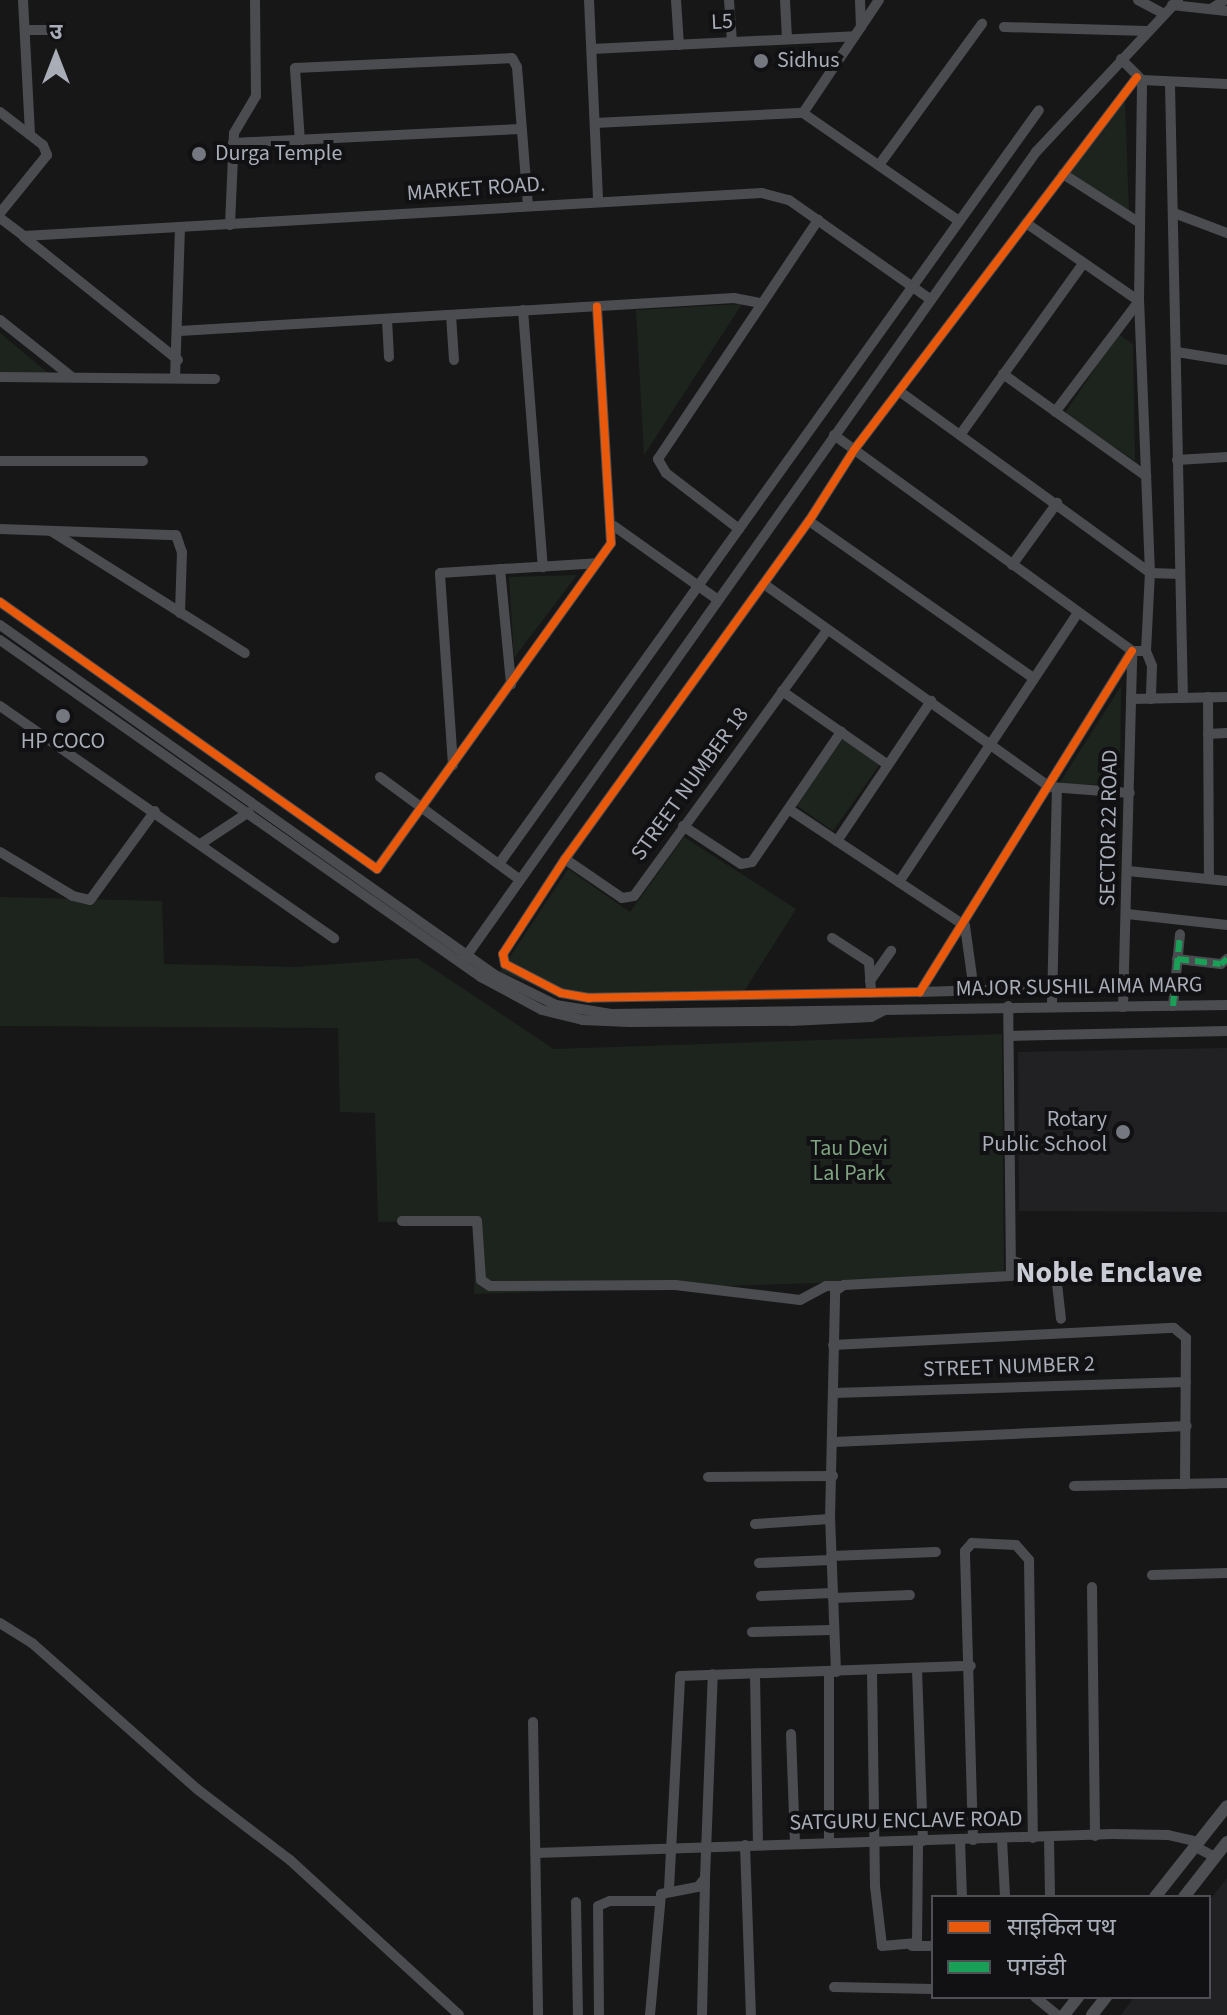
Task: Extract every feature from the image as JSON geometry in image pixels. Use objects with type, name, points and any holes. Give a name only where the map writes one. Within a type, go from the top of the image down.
[{"type":"main road","points":[[1157,1895],[1227,1806]]},
{"type":"main road","points":[[1186,1895],[1227,1842]]},
{"type":"main road","points":[[1064,2015],[1076,1999]]},
{"type":"main road","points":[[1092,2015],[1104,1999]]},
{"type":"street","points":[[23,0],[30,135]]},
{"type":"street","points":[[230,225],[236,126],[256,96],[255,0]]},
{"type":"street","points":[[589,0],[598,201]]},
{"type":"street","points":[[676,0],[679,45]]},
{"type":"street","points":[[729,0],[732,42]]},
{"type":"street","points":[[785,0],[787,39]]},
{"type":"street","points":[[858,32],[860,0]]},
{"type":"street","points":[[803,113],[879,0]]},
{"type":"street","points":[[1138,0],[1227,11]]},
{"type":"street","points":[[1211,9],[1225,0]]},
{"type":"street","points":[[464,958],[1036,152],[1171,6]]},
{"type":"street","points":[[879,165],[982,24]]},
{"type":"street","points":[[1004,27],[1147,31]]},
{"type":"street","points":[[25,30],[48,30]]},
{"type":"street","name":"L5","points":[[592,49],[787,39],[858,32]]},
{"type":"street","points":[[300,142],[293,70],[300,67],[512,58],[528,206]]},
{"type":"street","points":[[1121,59],[1140,78],[1170,84],[1227,84]]},
{"type":"street","points":[[1052,988],[920,992],[870,988],[589,998],[535,982],[509,968],[503,954],[565,859],[809,521],[854,450],[1063,174],[1140,78]]},
{"type":"street","points":[[1140,78],[1139,301],[1150,573],[1146,651],[1152,666],[1151,699]]},
{"type":"street","points":[[1170,84],[1183,698]]},
{"type":"street","points":[[499,864],[1039,110]]},
{"type":"street","points":[[0,112],[46,149],[46,160],[0,216],[178,360]]},
{"type":"street","points":[[595,123],[803,113],[959,221]]},
{"type":"street","points":[[233,143],[522,129]]},
{"type":"street","points":[[1063,174],[1140,223]]},
{"type":"street","name":"MARKET ROAD.","points":[[24,236],[762,193],[789,200],[930,299]]},
{"type":"street","points":[[1174,213],[1227,233]]},
{"type":"street","points":[[739,529],[666,473],[658,459],[818,220]]},
{"type":"street","points":[[1026,223],[1082,265],[1139,301]]},
{"type":"street","points":[[175,378],[179,331],[180,227]]},
{"type":"street","points":[[960,435],[1082,265]]},
{"type":"street","points":[[179,331],[734,298],[760,303]]},
{"type":"street","points":[[1055,412],[1139,301]]},
{"type":"street","points":[[365,883],[453,766],[611,543],[614,526],[597,306]]},
{"type":"street","points":[[523,310],[543,567]]},
{"type":"street","points":[[451,315],[454,360]]},
{"type":"street","points":[[387,319],[389,357]]},
{"type":"street","points":[[0,320],[72,377]]},
{"type":"street","points":[[1177,352],[1227,360]]},
{"type":"street","points":[[1003,374],[1146,476]]},
{"type":"street","points":[[0,377],[215,379]]},
{"type":"street","points":[[899,391],[1150,573],[1180,574]]},
{"type":"street","points":[[834,435],[1132,651],[1146,651]]},
{"type":"street","points":[[1177,460],[1227,457]]},
{"type":"street","points":[[0,461],[143,461]]},
{"type":"street","points":[[1012,565],[1057,503]]},
{"type":"street","points":[[809,521],[1033,678]]},
{"type":"street","points":[[614,526],[718,600]]},
{"type":"street","points":[[0,529],[176,535],[182,552],[180,613]]},
{"type":"street","points":[[49,530],[245,653]]},
{"type":"street","points":[[453,766],[439,576],[597,563]]},
{"type":"street","points":[[500,569],[511,684]]},
{"type":"street","points":[[764,584],[1054,788],[1130,793]]},
{"type":"street","points":[[0,602],[377,869]]},
{"type":"street","points":[[899,882],[1078,613]]},
{"type":"street","name":"MAJOR SUSHIL AIMA MARG","points":[[0,625],[365,883],[464,958]]},
{"type":"street","name":"STREET NUMBER 18","points":[[565,859],[630,899],[827,630]]},
{"type":"street","name":"MAJOR SUSHIL AIMA MARG","points":[[0,640],[542,1010],[583,1020],[791,1021],[871,1017],[883,1011],[1008,1006],[1227,1005]]},
{"type":"street","points":[[920,992],[1054,788],[1132,651]]},
{"type":"street","name":"SECTOR 22 ROAD","points":[[1123,1007],[1132,651]]},
{"type":"street","points":[[782,691],[888,765]]},
{"type":"street","points":[[1208,697],[1209,879]]},
{"type":"street","points":[[1131,699],[1227,697]]},
{"type":"street","points":[[837,841],[931,701]]},
{"type":"street","points":[[0,706],[202,843],[334,938]]},
{"type":"street","points":[[683,826],[747,864],[790,810],[841,732]]},
{"type":"street","points":[[1208,734],[1227,733]]},
{"type":"street","points":[[380,777],[519,879]]},
{"type":"street","points":[[1052,1005],[1054,788]]},
{"type":"street","points":[[790,810],[965,926],[974,991]]},
{"type":"street","points":[[0,852],[73,896],[90,900],[155,811]]},
{"type":"street","points":[[202,843],[249,812]]},
{"type":"street","points":[[1128,871],[1227,881]]},
{"type":"street","points":[[1127,914],[1227,925]]},
{"type":"street","points":[[1173,1006],[1180,934]]},
{"type":"street","points":[[832,938],[867,959],[870,988]]},
{"type":"street","points":[[870,988],[891,951]]},
{"type":"street","points":[[1177,959],[1221,964],[1227,959]]},
{"type":"street","points":[[402,1221],[477,1221],[485,1285],[675,1285],[795,1300],[840,1286],[1002,1280],[1011,1276],[1013,1261],[1008,1006]]},
{"type":"street","points":[[1009,1036],[1227,1031]]},
{"type":"street","points":[[1013,1261],[1056,1275],[1061,1319]]},
{"type":"street","points":[[829,1843],[833,1301],[840,1286]]},
{"type":"street","points":[[833,1345],[1174,1328],[1186,1338],[1185,1484]]},
{"type":"street","name":"STREET NUMBER 2","points":[[834,1393],[1186,1382]]},
{"type":"street","points":[[834,1442],[1187,1426]]},
{"type":"street","points":[[708,1477],[833,1476]]},
{"type":"street","points":[[1074,1486],[1227,1483]]},
{"type":"street","points":[[755,1524],[830,1519]]},
{"type":"street","points":[[973,1840],[971,1666],[965,1547],[972,1543],[1016,1545],[1029,1560],[1033,1838]]},
{"type":"street","points":[[759,1563],[936,1552]]},
{"type":"street","points":[[1152,1575],[1227,1573]]},
{"type":"street","points":[[1092,1587],[1100,1836]]},
{"type":"street","points":[[761,1596],[910,1595]]},
{"type":"street","points":[[0,1623],[32,1643],[197,1789],[290,1860],[459,2015]]},
{"type":"street","points":[[752,1632],[831,1630]]},
{"type":"street","points":[[650,2015],[659,1901],[669,1889],[679,1678],[713,1674],[832,1673],[971,1666]]},
{"type":"street","points":[[912,1946],[918,1939],[920,1841],[917,1669]]},
{"type":"street","points":[[872,1671],[877,1939],[882,1946],[931,1946]]},
{"type":"street","points":[[702,2015],[713,1674]]},
{"type":"street","points":[[755,1674],[758,1845]]},
{"type":"street","points":[[533,1722],[538,2015]]},
{"type":"street","points":[[791,1734],[795,1844]]},
{"type":"street","name":"SATGURU ENCLAVE ROAD","points":[[536,1853],[671,1845],[1100,1836],[1174,1841],[1194,1846],[1215,1857]]},
{"type":"street","points":[[1049,1838],[1050,1895]]},
{"type":"street","points":[[1002,1839],[1005,1895]]},
{"type":"street","points":[[960,1840],[962,1895]]},
{"type":"street","points":[[745,1845],[751,2015]]},
{"type":"street","points":[[669,1889],[705,1882]]},
{"type":"street","points":[[599,2015],[598,1906],[610,1901],[659,1901]]},
{"type":"street","points":[[576,1902],[578,2015]]},
{"type":"street","points":[[834,1987],[931,1989]]},
{"type":"street","points":[[1037,1999],[1057,2015]]},
{"type":"shaded area","name":"Rotary Public School","points":[[1227,1048],[1227,1212],[1019,1211],[1018,1052]]},
{"type":"shaded area","points":[[1227,1878],[1227,2015],[1121,2015],[1133,1999],[1211,1999],[1211,1898]]},
{"type":"green space","points":[[1125,101],[1129,215],[1068,173]]},
{"type":"green space","points":[[742,304],[644,455],[636,310]]},
{"type":"green space","points":[[0,333],[48,373],[0,373]]},
{"type":"green space","points":[[1118,334],[1133,344],[1135,461],[1065,413]]},
{"type":"green space","points":[[577,575],[514,658],[509,577]]},
{"type":"green space","points":[[1121,686],[1120,785],[1059,784]]},
{"type":"green space","points":[[843,739],[880,764],[833,831],[796,805]]},
{"type":"green space","points":[[684,837],[796,909],[738,1001],[631,1001],[561,994],[500,972],[568,869],[630,912]]},
{"type":"green space","name":"Tau Devi Lal Park","points":[[0,897],[162,901],[164,964],[295,967],[417,958],[554,1049],[1002,1034],[1004,1277],[474,1294],[476,1220],[378,1222],[375,1113],[340,1112],[338,1028],[0,1026]]},
{"type":"marked path","points":[[1173,1006],[1180,934]]},
{"type":"marked path","points":[[1177,959],[1221,964],[1227,959]]},
{"type":"cycle path","points":[[1132,651],[920,992],[589,998],[561,993],[505,964],[503,954],[565,859],[809,521],[854,450],[1137,77]]},
{"type":"cycle path","points":[[0,602],[377,869],[611,543],[597,306]]},
{"type":"place","name":"Sidhus","points":[[761,61]]},
{"type":"place","name":"Durga Temple","points":[[199,154]]},
{"type":"place","name":"HP COCO","points":[[63,716]]},
{"type":"place","name":"Rotary Public School","points":[[1123,1132]]},
{"type":"district","name":"Noble Enclave","points":[[1109,1273]]}]
